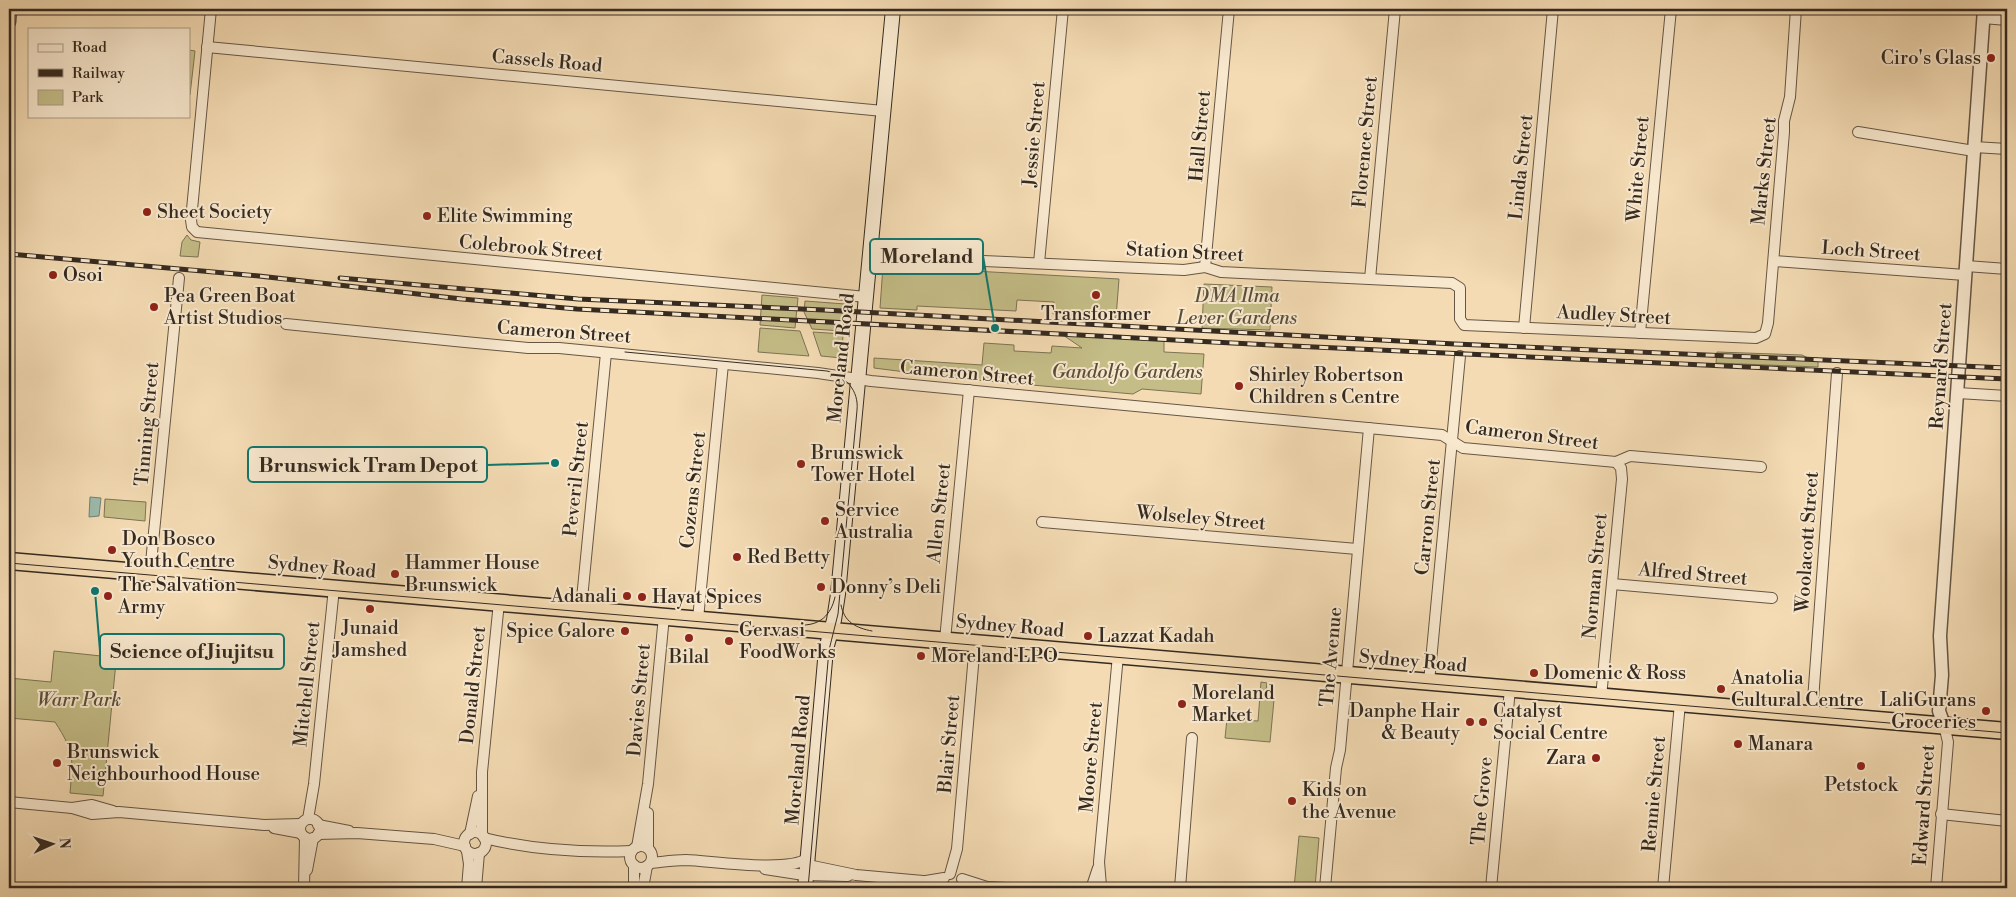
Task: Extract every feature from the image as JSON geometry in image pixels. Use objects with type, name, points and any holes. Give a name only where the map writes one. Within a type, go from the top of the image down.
[{"type":"highway","name":"Sydney Road","points":[[9,561],[2007,731]]},
{"type":"main road","name":"Moreland Road","points":[[807,872],[826,658],[837,599],[893,9]]},
{"type":"street","points":[[9,22],[10,9]]},
{"type":"street","points":[[208,47],[211,9]]},
{"type":"street","name":"Jessie Street","points":[[1039,263],[1063,9]]},
{"type":"street","name":"Hall Street","points":[[1205,267],[1229,9]]},
{"type":"street","name":"Florence Street","points":[[1370,279],[1395,9]]},
{"type":"street","name":"Linda Street","points":[[1524,328],[1553,9]]},
{"type":"street","name":"White Street","points":[[1640,333],[1670,9]]},
{"type":"street","name":"Marks Street","points":[[1763,336],[1768,323],[1783,126],[1790,104],[1796,9]]},
{"type":"street","points":[[1984,13],[2007,20]]},
{"type":"street","name":"Reynard Street","points":[[1944,725],[1939,711],[1942,675],[1940,636],[1984,13]]},
{"type":"street","name":"Cassels Road","points":[[208,47],[884,111]]},
{"type":"street","name":"Colebrook Street","points":[[208,47],[191,220],[193,230],[202,234],[866,297]]},
{"type":"street","points":[[1858,132],[1974,149],[2007,149]]},
{"type":"street","name":"Station Street","points":[[870,256],[1184,270],[1205,267],[1221,272],[1456,284],[1460,288],[1460,319],[1462,324]]},
{"type":"street","name":"Loch Street","points":[[1774,260],[1966,270],[2007,269]]},
{"type":"street","name":"Tinning Street","points":[[150,573],[179,278]]},
{"type":"street","name":"Cameron Street","points":[[286,324],[465,342],[818,372],[858,380],[1442,435],[1463,448],[1616,462],[1630,456],[1761,467]]},
{"type":"street","name":"Audley Street","points":[[1462,324],[1751,339],[1763,336]]},
{"type":"street","name":"Peveril Street","points":[[581,609],[606,353]]},
{"type":"street","name":"Carron Street","points":[[1429,682],[1460,356]]},
{"type":"street","name":"Cozens Street","points":[[698,619],[722,364]]},
{"type":"street","name":"Woolacott Street","points":[[1812,714],[1837,373]]},
{"type":"street","name":"Allen Street","points":[[945,640],[969,390]]},
{"type":"street","points":[[1958,393],[2007,396]]},
{"type":"street","name":"The Avenue","points":[[1325,888],[1369,428]]},
{"type":"street","name":"Norman Street","points":[[1601,697],[1622,472],[1619,464],[1616,462]]},
{"type":"street","name":"Wolseley Street","points":[[1042,522],[1357,549]]},
{"type":"street","name":"Alfred Street","points":[[1612,584],[1772,598]]},
{"type":"street","name":"Mitchell Street","points":[[304,883],[334,588]]},
{"type":"street","name":"Donald Street","points":[[476,888],[482,844],[482,772],[499,602]]},
{"type":"street","name":"Davies Street","points":[[643,888],[649,857],[648,787],[664,616]]},
{"type":"street","name":"Blair Street","points":[[946,882],[957,849],[975,643]]},
{"type":"street","name":"Moore Street","points":[[1096,887],[1118,655]]},
{"type":"street","points":[[9,660],[9,668]]},
{"type":"street","name":"The Grove","points":[[1491,888],[1510,689]]},
{"type":"street","name":"Rennie Street","points":[[1663,888],[1680,703]]},
{"type":"street","name":"Edward Street","points":[[1936,888],[1948,742],[1944,725]]},
{"type":"street","points":[[1180,888],[1192,738]]},
{"type":"street","name":"Donald Street","points":[[467,888],[469,864],[467,842],[482,772]]},
{"type":"street","name":"Davies Street","points":[[633,863],[634,849],[648,787]]},
{"type":"street","points":[[9,802],[72,808],[92,814],[119,812],[467,842]]},
{"type":"street","points":[[1941,814],[2007,821]]},
{"type":"street","points":[[467,842],[476,833],[482,844]]},
{"type":"street","points":[[467,842],[473,854],[482,844]]},
{"type":"street","points":[[482,844],[599,853],[633,863],[640,868],[649,857]]},
{"type":"street","points":[[599,853],[634,849],[642,846],[649,857]]},
{"type":"street","name":"Blair Street","points":[[957,849],[962,881]]},
{"type":"street","points":[[649,857],[745,864],[782,865],[802,862],[807,872]]},
{"type":"street","points":[[633,863],[634,888]]},
{"type":"street","points":[[745,864],[780,872],[856,875],[923,881],[946,882],[956,874],[962,881],[982,887],[1006,888]]},
{"type":"green space","points":[[190,50],[195,51],[190,95]]},
{"type":"green space","points":[[187,235],[191,240],[200,242],[198,257],[180,256],[182,242]]},
{"type":"green space","name":"Gandolfo Gardens","points":[[883,266],[1119,279],[1116,318],[1053,314],[1054,302],[1017,300],[1016,311],[917,306],[917,310],[880,308]]},
{"type":"green space","name":"DMA Ilma Lever Gardens","points":[[1204,284],[1272,287],[1270,330],[1202,328]]},
{"type":"green space","points":[[762,295],[798,298],[795,328],[760,325]]},
{"type":"green space","points":[[805,301],[845,304],[843,331],[812,329],[804,312]]},
{"type":"green space","points":[[760,328],[800,331],[809,356],[758,352]]},
{"type":"green space","points":[[813,332],[843,334],[842,358],[821,356]]},
{"type":"green space","name":"Gandolfo Gardens","points":[[1060,333],[1164,338],[1164,352],[1204,354],[1201,394],[1142,389],[1133,394],[953,378],[874,368],[874,358],[982,365],[984,343],[1014,345],[1014,351],[1051,353],[1052,346],[1082,348]]},
{"type":"green space","points":[[1717,352],[1802,355],[1808,358],[1818,358],[1818,367],[1716,363]]},
{"type":"green space","points":[[105,499],[146,502],[145,521],[104,517]]},
{"type":"green space","name":"Warr Park","points":[[54,651],[101,656],[116,662],[103,796],[70,793],[71,756],[66,741],[55,722],[9,718],[9,678],[51,682]]},
{"type":"green space","points":[[1261,682],[1267,683],[1265,698],[1274,700],[1270,742],[1225,738],[1227,719],[1258,721]]},
{"type":"green space","points":[[1299,836],[1319,838],[1315,888],[1294,888]]},
{"type":"shaded area","points":[[90,497],[101,498],[99,516],[89,517]]},
{"type":"tram line","points":[[625,352],[827,371],[834,373],[850,385],[856,397],[857,410],[838,614],[829,650],[808,888]]},
{"type":"tram line","points":[[9,563],[2007,733]]},
{"type":"tram line","points":[[800,625],[813,624],[824,618],[831,609],[835,597]]},
{"type":"tram line","points":[[841,605],[848,620],[856,626],[872,631]]},
{"type":"railway","points":[[9,254],[259,276],[462,299],[577,309],[1271,345],[2007,379]]},
{"type":"railway","points":[[340,278],[578,299],[824,310],[1455,344],[2007,368]]},
{"type":"place","name":"Ciro's Glass","points":[[1991,58]]},
{"type":"place","name":"Sheet Society","points":[[147,212]]},
{"type":"place","name":"Elite Swimming","points":[[427,216]]},
{"type":"place","name":"Osoi","points":[[53,275]]},
{"type":"place","name":"Transformer","points":[[1096,295]]},
{"type":"place","name":"Pea Green Boat Artist Studios","points":[[154,307]]},
{"type":"place","name":"Moreland","points":[[995,328]]},
{"type":"place","name":"Shirley Robertson Children s Centre","points":[[1239,386]]},
{"type":"place","name":"Brunswick Tram Depot","points":[[555,463]]},
{"type":"place","name":"Brunswick Tower Hotel","points":[[801,464]]},
{"type":"place","name":"Service Australia","points":[[825,521]]},
{"type":"place","name":"Don Bosco Youth Centre","points":[[112,550]]},
{"type":"place","name":"Red Betty","points":[[737,557]]},
{"type":"place","name":"Hammer House Brunswick","points":[[395,574]]},
{"type":"place","name":"Donny’s Deli","points":[[821,587]]},
{"type":"place","name":"Science of Jiujitsu","points":[[95,591]]},
{"type":"place","name":"The Salvation Army","points":[[108,596]]},
{"type":"place","name":"Adanali","points":[[627,596]]},
{"type":"place","name":"Hayat Spices","points":[[642,597]]},
{"type":"place","name":"Junaid Jamshed","points":[[370,609]]},
{"type":"place","name":"Spice Galore","points":[[625,631]]},
{"type":"place","name":"Lazzat Kadah","points":[[1088,636]]},
{"type":"place","name":"Bilal","points":[[689,638]]},
{"type":"place","name":"Gervasi FoodWorks","points":[[729,641]]},
{"type":"place","name":"Moreland LPO","points":[[921,656]]},
{"type":"place","name":"Domenic & Ross","points":[[1534,673]]},
{"type":"place","name":"Anatolia Cultural Centre","points":[[1721,689]]},
{"type":"place","name":"Moreland Market","points":[[1182,704]]},
{"type":"place","name":"LaliGurans Groceries","points":[[1986,711]]},
{"type":"place","name":"Danphe Hair & Beauty","points":[[1470,722]]},
{"type":"place","name":"Catalyst Social Centre","points":[[1483,722]]},
{"type":"place","name":"Manara","points":[[1738,744]]},
{"type":"place","name":"Zara","points":[[1596,758]]},
{"type":"place","name":"Brunswick Neighbourhood House","points":[[57,763]]},
{"type":"place","name":"Petstock","points":[[1861,766]]},
{"type":"place","name":"Kids on the Avenue","points":[[1292,801]]}]
